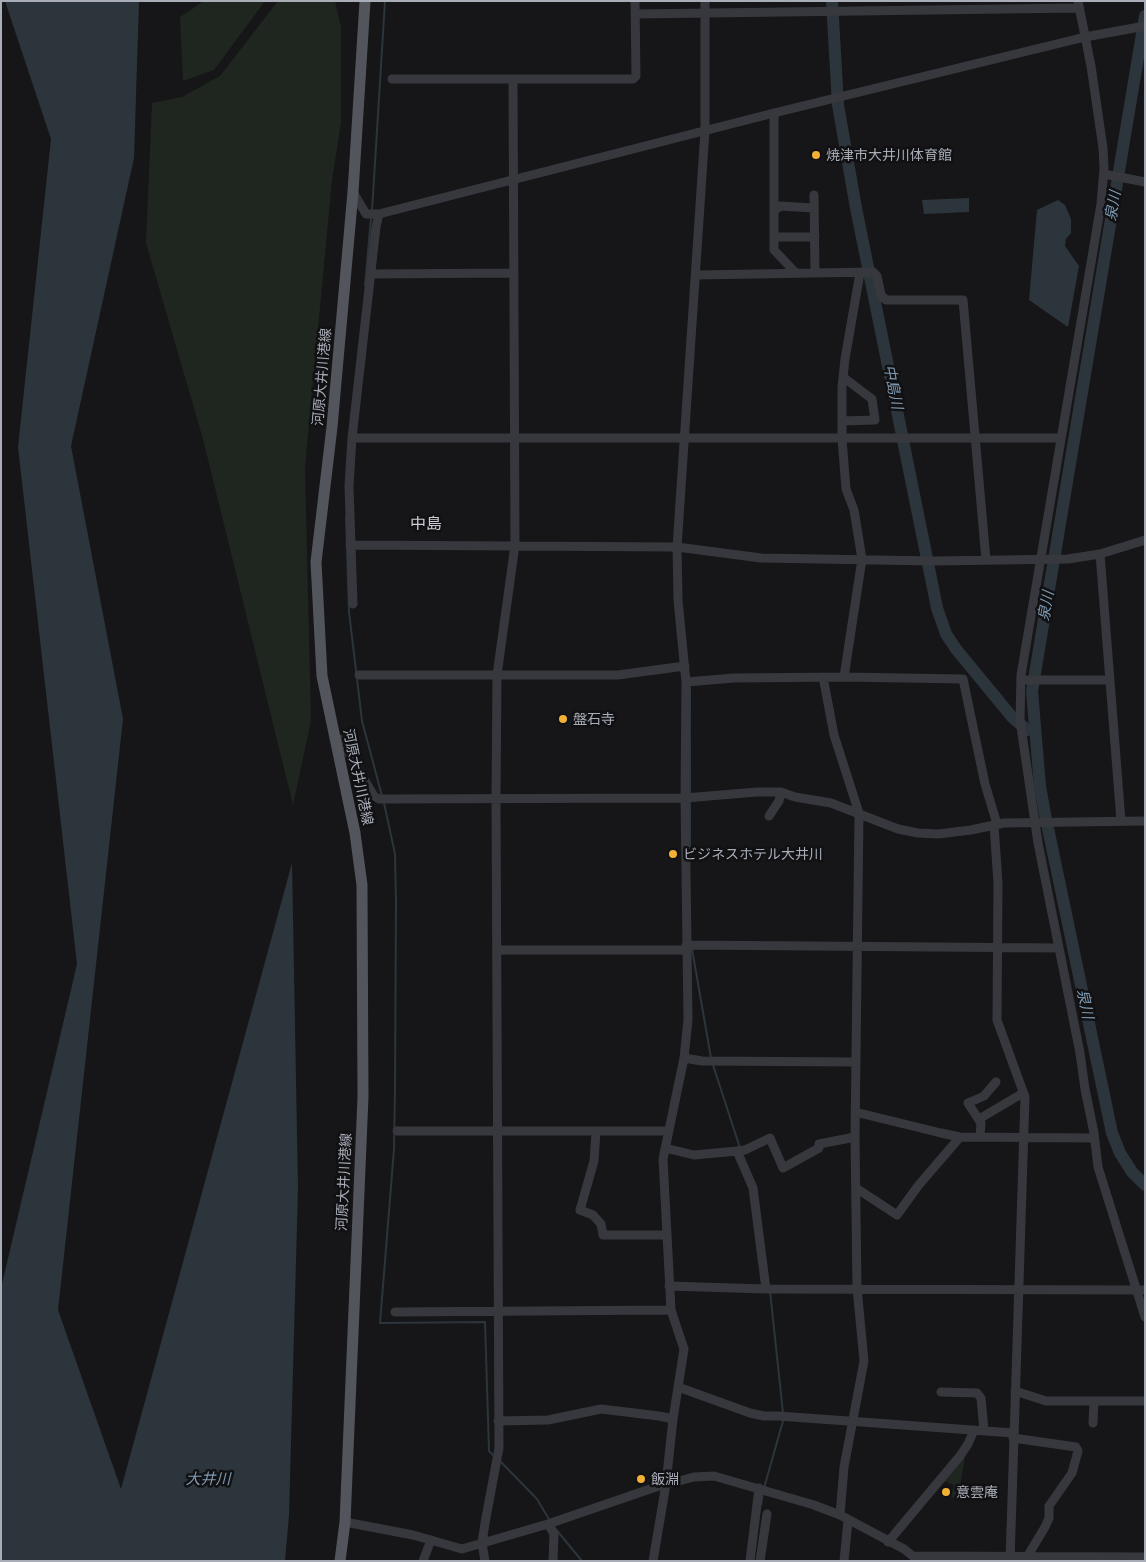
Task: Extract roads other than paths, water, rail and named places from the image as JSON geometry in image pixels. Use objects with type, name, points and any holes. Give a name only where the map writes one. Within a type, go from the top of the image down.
[{"type":"main road","name":"河原大井川港線","points":[[340,1561],[345,1522],[363,1097],[362,895],[355,833],[322,676],[316,562],[332,427],[353,192],[365,1]]},
{"type":"street","points":[[392,78],[633,79],[636,76],[635,1]]},
{"type":"street","points":[[653,1561],[666,1484],[673,1419],[684,1349],[671,1310],[663,1159],[684,1058],[688,1020],[686,682],[678,600],[677,547],[704,131],[705,1]]},
{"type":"street","points":[[635,14],[826,12],[1078,4],[1101,129],[1104,174],[1101,204],[1021,680],[1020,720],[1035,822],[1080,1053],[1098,1167],[1141,1290],[1145,1317]]},
{"type":"street","points":[[353,192],[366,214],[374,214],[774,113],[831,101],[1085,38],[1141,27]]},
{"type":"street","points":[[485,1561],[482,1543],[498,1456],[497,675],[516,546],[513,79]]},
{"type":"street","points":[[774,113],[774,250],[796,273]]},
{"type":"street","points":[[1104,174],[1145,182]]},
{"type":"street","points":[[814,195],[815,273]]},
{"type":"street","points":[[774,211],[780,206],[814,208]]},
{"type":"street","points":[[353,604],[349,486],[352,438],[376,227],[374,214]]},
{"type":"street","points":[[774,237],[814,237]]},
{"type":"street","points":[[696,275],[873,272],[877,276],[881,295],[886,300],[963,300],[986,560]]},
{"type":"street","points":[[370,274],[514,273]]},
{"type":"street","points":[[844,677],[862,559],[854,510],[846,489],[842,438],[843,377],[860,273]]},
{"type":"street","points":[[842,421],[875,420],[872,399],[843,377]]},
{"type":"street","points":[[352,438],[1061,438]]},
{"type":"street","points":[[350,545],[677,547],[761,558],[935,561],[1068,559],[1100,554],[1145,540]]},
{"type":"street","points":[[1100,554],[1121,821]]},
{"type":"street","points":[[359,675],[618,675],[685,666]]},
{"type":"street","points":[[686,682],[734,678],[823,677],[963,679],[985,784],[996,824],[998,883],[997,1020],[1025,1097],[1010,1559]]},
{"type":"street","points":[[823,677],[834,735],[859,813],[855,1138],[857,1288],[864,1361],[844,1467],[844,1561]]},
{"type":"street","points":[[1021,680],[1110,680]]},
{"type":"street","points":[[334,735],[342,742],[374,796],[383,799],[688,798],[757,792],[781,792],[795,797],[831,803],[898,829],[938,834],[971,830],[996,824],[1145,821]]},
{"type":"street","points":[[769,816],[779,801],[781,792]]},
{"type":"street","points":[[497,950],[689,946],[1059,948]]},
{"type":"street","points":[[684,1058],[712,1061],[856,1062]]},
{"type":"street","points":[[980,1137],[982,1123],[968,1104],[984,1096],[996,1082]]},
{"type":"street","points":[[979,1119],[1023,1094]]},
{"type":"street","points":[[855,1112],[960,1137],[1094,1138]]},
{"type":"street","points":[[397,1131],[669,1131]]},
{"type":"street","points":[[596,1132],[594,1161],[580,1210],[593,1215],[601,1224],[603,1235],[667,1235]]},
{"type":"street","points":[[856,1188],[897,1215],[918,1186],[960,1137]]},
{"type":"street","points":[[665,1148],[694,1155],[740,1151],[770,1138],[783,1168],[819,1148],[819,1144],[855,1138]]},
{"type":"street","points":[[740,1151],[753,1188],[769,1289]]},
{"type":"street","points":[[669,1286],[769,1289],[1141,1290]]},
{"type":"street","points":[[395,1312],[671,1310]]},
{"type":"street","points":[[678,1387],[764,1416],[974,1430],[1076,1447],[1078,1451],[1072,1473],[1050,1506],[1046,1527],[1027,1556]]},
{"type":"street","points":[[1015,1391],[1046,1400],[1145,1401]]},
{"type":"street","points":[[941,1392],[977,1393],[980,1398],[984,1431]]},
{"type":"street","points":[[1093,1423],[1094,1401]]},
{"type":"street","points":[[498,1421],[548,1420],[600,1409],[673,1419]]},
{"type":"street","points":[[888,1542],[960,1456],[974,1430]]},
{"type":"street","points":[[345,1522],[431,1540],[462,1549],[551,1523],[666,1484],[694,1477],[714,1476],[814,1505],[844,1518],[917,1558],[1010,1559],[1027,1556],[1145,1558]]},
{"type":"street","points":[[750,1561],[762,1489]]},
{"type":"street","points":[[760,1561],[767,1514]]},
{"type":"street","points":[[551,1523],[554,1534],[553,1561]]},
{"type":"street","points":[[423,1561],[431,1540]]},
{"type":"water","name":"大井川","points":[[5,1],[139,1],[134,158],[71,446],[123,719],[58,1310],[121,1489],[292,863],[298,1188],[289,1515],[285,1561],[1,1561],[2,1284],[77,964],[18,447],[51,139]]},
{"type":"water","points":[[969,198],[969,212],[924,214],[922,200]]},
{"type":"water","points":[[1058,200],[1065,205],[1071,219],[1071,233],[1066,239],[1065,246],[1079,266],[1068,327],[1029,300],[1037,210]]},
{"type":"waterway","points":[[372,211],[385,1]]},
{"type":"waterway","name":"中島川","points":[[832,1],[838,105],[856,208],[937,608],[946,634],[956,649],[1012,717],[1027,730]]},
{"type":"waterway","name":"泉川","points":[[1145,16],[1032,691],[1040,786],[1045,814],[1112,1133],[1120,1153],[1132,1172],[1145,1185]]},
{"type":"waterway","points":[[365,286],[371,218]]},
{"type":"waterway","points":[[346,517],[349,612],[362,721],[382,796]]},
{"type":"waterway","points":[[690,687],[690,794]]},
{"type":"waterway","points":[[690,802],[690,857]]},
{"type":"waterway","points":[[384,803],[395,854],[395,1089],[394,1149],[380,1323],[485,1322],[489,1451],[493,1455]]},
{"type":"waterway","points":[[692,949],[711,1058]]},
{"type":"waterway","points":[[713,1065],[740,1148]]},
{"type":"waterway","points":[[770,1291],[783,1413]]},
{"type":"waterway","points":[[764,1488],[783,1421]]},
{"type":"waterway","points":[[499,1460],[537,1499],[550,1521]]},
{"type":"waterway","points":[[761,1505],[763,1493]]},
{"type":"waterway","points":[[554,1527],[582,1561]]},
{"type":"place","name":"焼津市大井川体育館","points":[[816,155]]},
{"type":"place","name":"盤石寺","points":[[563,719]]},
{"type":"place","name":"ビジネスホテル大井川","points":[[673,854]]},
{"type":"place","name":"飯淵","points":[[641,1479]]},
{"type":"place","name":"意雲庵","points":[[946,1492]]},
{"type":"district","name":"中島","points":[[426,524]]}]
